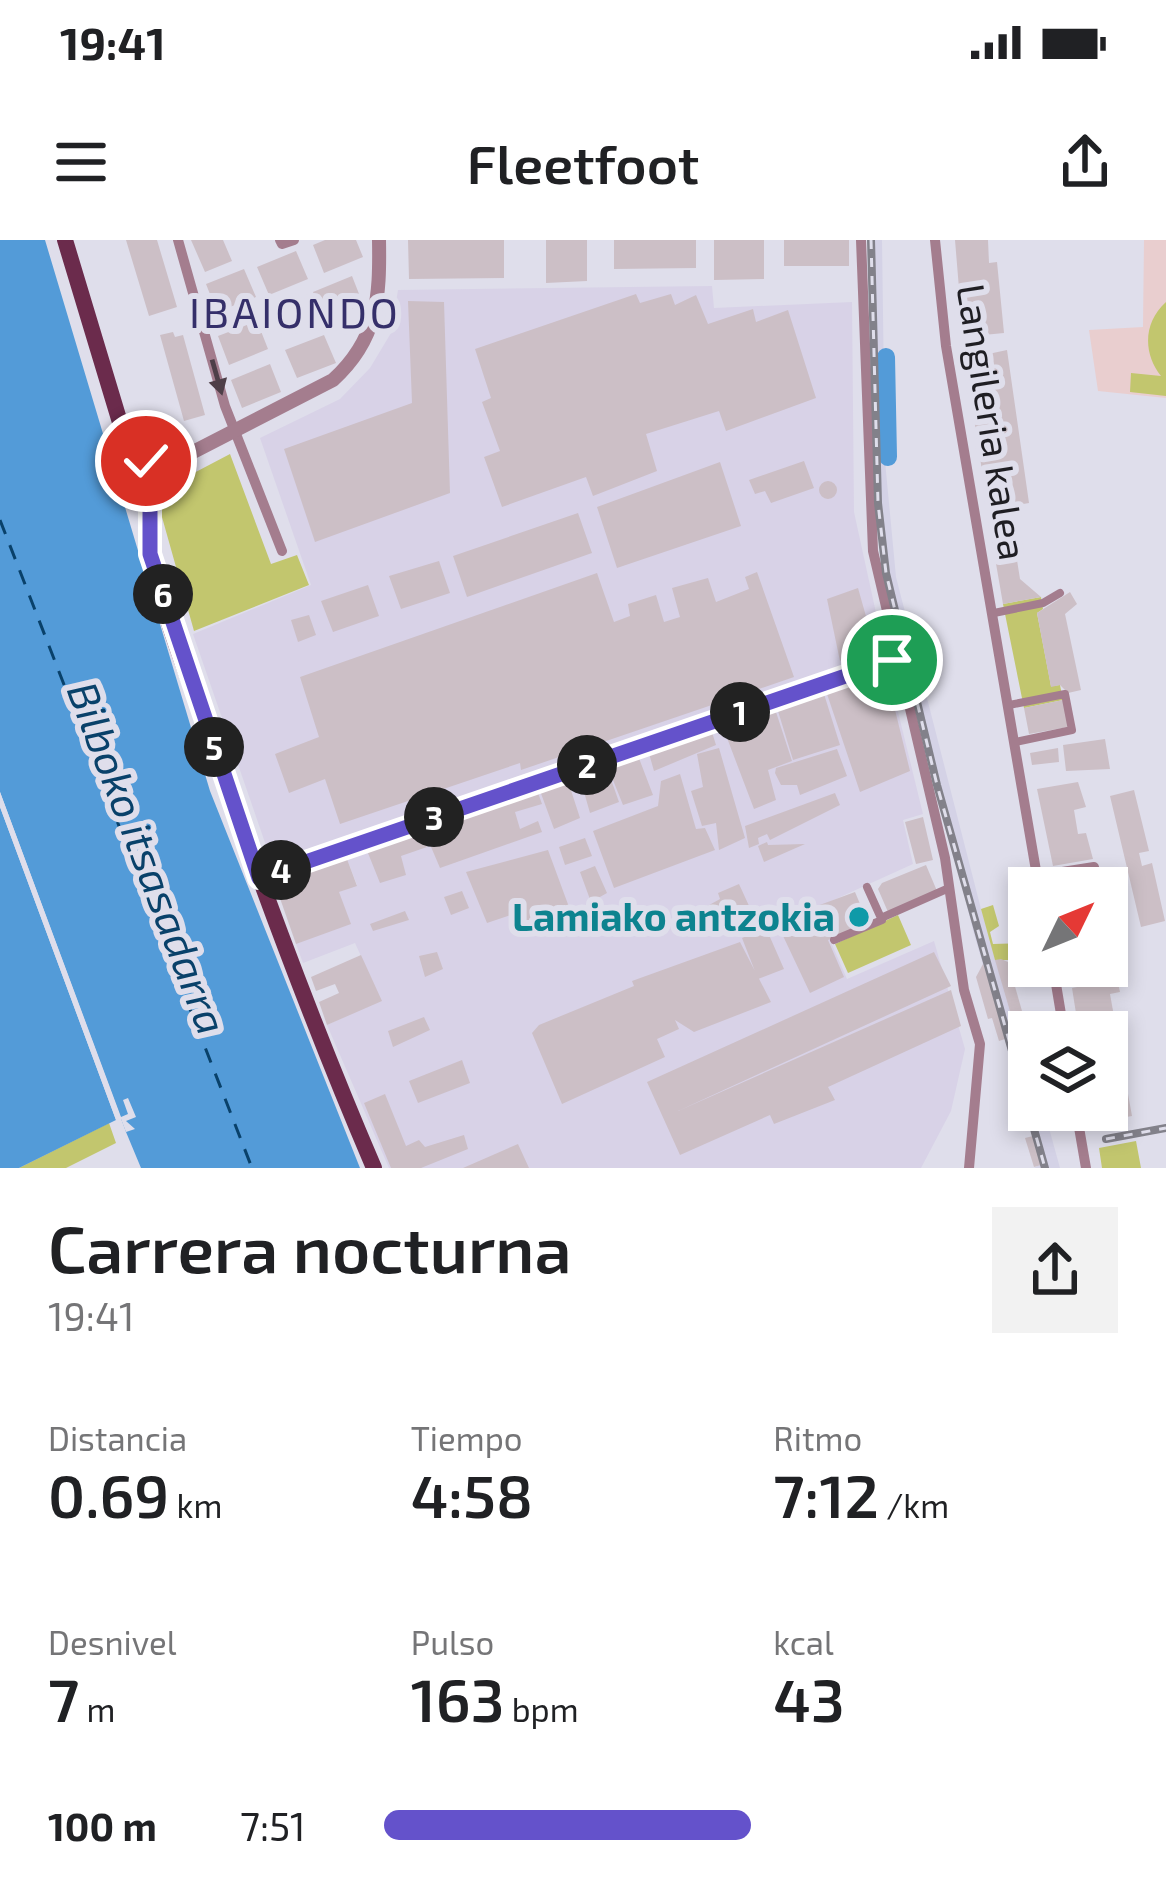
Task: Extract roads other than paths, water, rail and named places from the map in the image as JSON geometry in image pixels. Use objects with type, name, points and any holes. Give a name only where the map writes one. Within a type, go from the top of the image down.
[{"type":"main road","points":[[65,240],[128,449],[143,464]]},
{"type":"main road","points":[[143,464],[154,461],[162,468],[161,481],[150,486]]},
{"type":"main road","points":[[143,464],[138,476],[150,486]]},
{"type":"main road","points":[[150,486],[150,554],[259,878],[374,1168]]},
{"type":"street","points":[[178,240],[236,433],[282,551]]},
{"type":"street","points":[[162,468],[333,380],[353,361],[376,320],[379,240]]},
{"type":"street","points":[[861,240],[867,507],[949,888],[964,990],[980,1044],[968,1168]]},
{"type":"street","name":"Langileria kalea","points":[[935,240],[946,346],[1036,867]]},
{"type":"street","name":"Langileria kalea","points":[[994,613],[1043,603],[1060,593]]},
{"type":"street","points":[[259,878],[896,658]]},
{"type":"street","points":[[1009,705],[1065,694],[1072,730],[1015,742]]},
{"type":"street","points":[[867,886],[882,920]]},
{"type":"street","points":[[834,940],[949,888]]},
{"type":"street","points":[[1080,1131],[1086,1168]]},
{"type":"water","name":"Bilboko itsasadarra","points":[[0,240],[45,240],[210,791],[360,1168],[141,1168],[126,1132],[0,792]]},
{"type":"water","points":[[0,807],[116,1120],[19,1168],[0,1168]]},
{"type":"waterway","points":[[886,357],[888,457]]},
{"type":"railway","points":[[871,240],[878,503],[886,573],[937,785],[1045,1168]]},
{"type":"railway","points":[[1106,1139],[1166,1128]]},
{"type":"place","name":"Lamiako antzokia","points":[[859,917]]},
{"type":"district","name":"IBAIONDO","points":[[295,313]]}]
